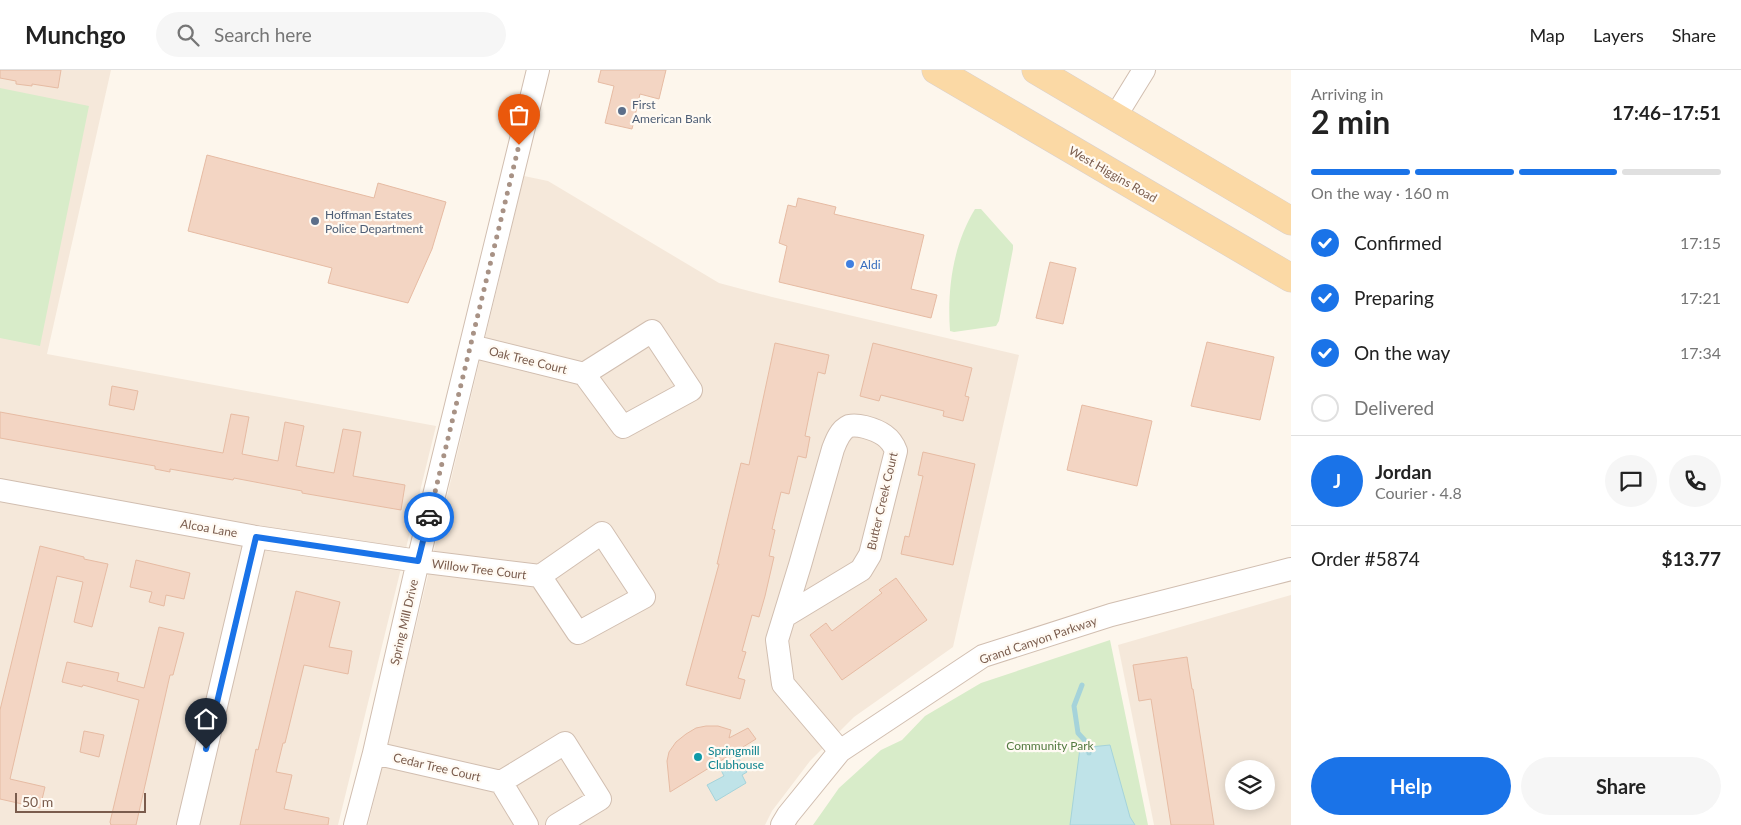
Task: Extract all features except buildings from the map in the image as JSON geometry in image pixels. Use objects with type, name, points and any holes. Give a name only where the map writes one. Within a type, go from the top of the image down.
[{"type":"main road","name":"West Higgins Road","points":[[936,70],[1291,278]]},
{"type":"main road","points":[[1036,70],[1291,221]]},
{"type":"street","name":"Spring Mill Drive","points":[[355,825],[374,753],[418,561],[538,70]]},
{"type":"street","points":[[1115,117],[1144,70]]},
{"type":"street","name":"Oak Tree Court","points":[[471,346],[584,374],[623,427],[691,390],[652,330],[584,374]]},
{"type":"street","name":"Butter Creek Court","points":[[785,616],[860,570],[870,555],[896,451],[893,442],[876,430],[849,426],[839,434],[777,640],[783,684],[840,751]]},
{"type":"street","name":"Alcoa Lane","points":[[0,491],[256,537],[418,561]]},
{"type":"street","name":"Willow Tree Court","points":[[418,561],[540,576],[602,533],[644,598],[578,633],[540,576]]},
{"type":"street","points":[[188,825],[256,537]]},
{"type":"street","name":"Grand Canyon Parkway","points":[[782,825],[788,814],[840,751],[983,656],[1111,615],[1291,569]]},
{"type":"street","points":[[527,825],[501,782],[565,743],[600,799],[558,825]]},
{"type":"street","name":"Cedar Tree Court","points":[[374,753],[501,782]]},
{"type":"shaded area","points":[[0,70],[111,70],[47,354],[436,426],[338,825],[0,825]]},
{"type":"shaded area","points":[[524,176],[548,181],[719,283],[1019,355],[953,647],[854,717],[810,761],[772,811],[765,825],[368,825]]},
{"type":"shaded area","points":[[1291,595],[1291,825],[1154,825],[1118,645]]},
{"type":"green space","points":[[0,88],[89,106],[40,346],[0,338]]},
{"type":"green space","points":[[975,209],[981,209],[1013,245],[1013,249],[999,321],[996,326],[954,332],[950,331],[949,315],[953,268],[961,237]]},
{"type":"green space","name":"Community Park","points":[[1110,640],[1148,825],[813,825],[839,788],[881,750],[902,740],[925,716],[981,683]]},
{"type":"water","points":[[1110,745],[1130,817],[1135,825],[1070,825],[1080,748]]},
{"type":"water","points":[[739,759],[747,772],[742,775],[746,783],[716,801],[707,785],[724,776],[721,770]]},
{"type":"waterway","points":[[1082,685],[1074,706],[1078,733],[1089,745],[1089,753]]},
{"type":"way so far","points":[[429,517],[519,145]]},
{"type":"place","name":"First American Bank","points":[[622,111]]},
{"type":"place","name":"Hoffman Estates Police Department","points":[[315,221]]},
{"type":"place","name":"Aldi","points":[[850,264]]},
{"type":"place","name":"Springmill Clubhouse","points":[[698,757]]},
{"type":"route","points":[[206,749],[256,537],[418,561],[429,517]]}]
